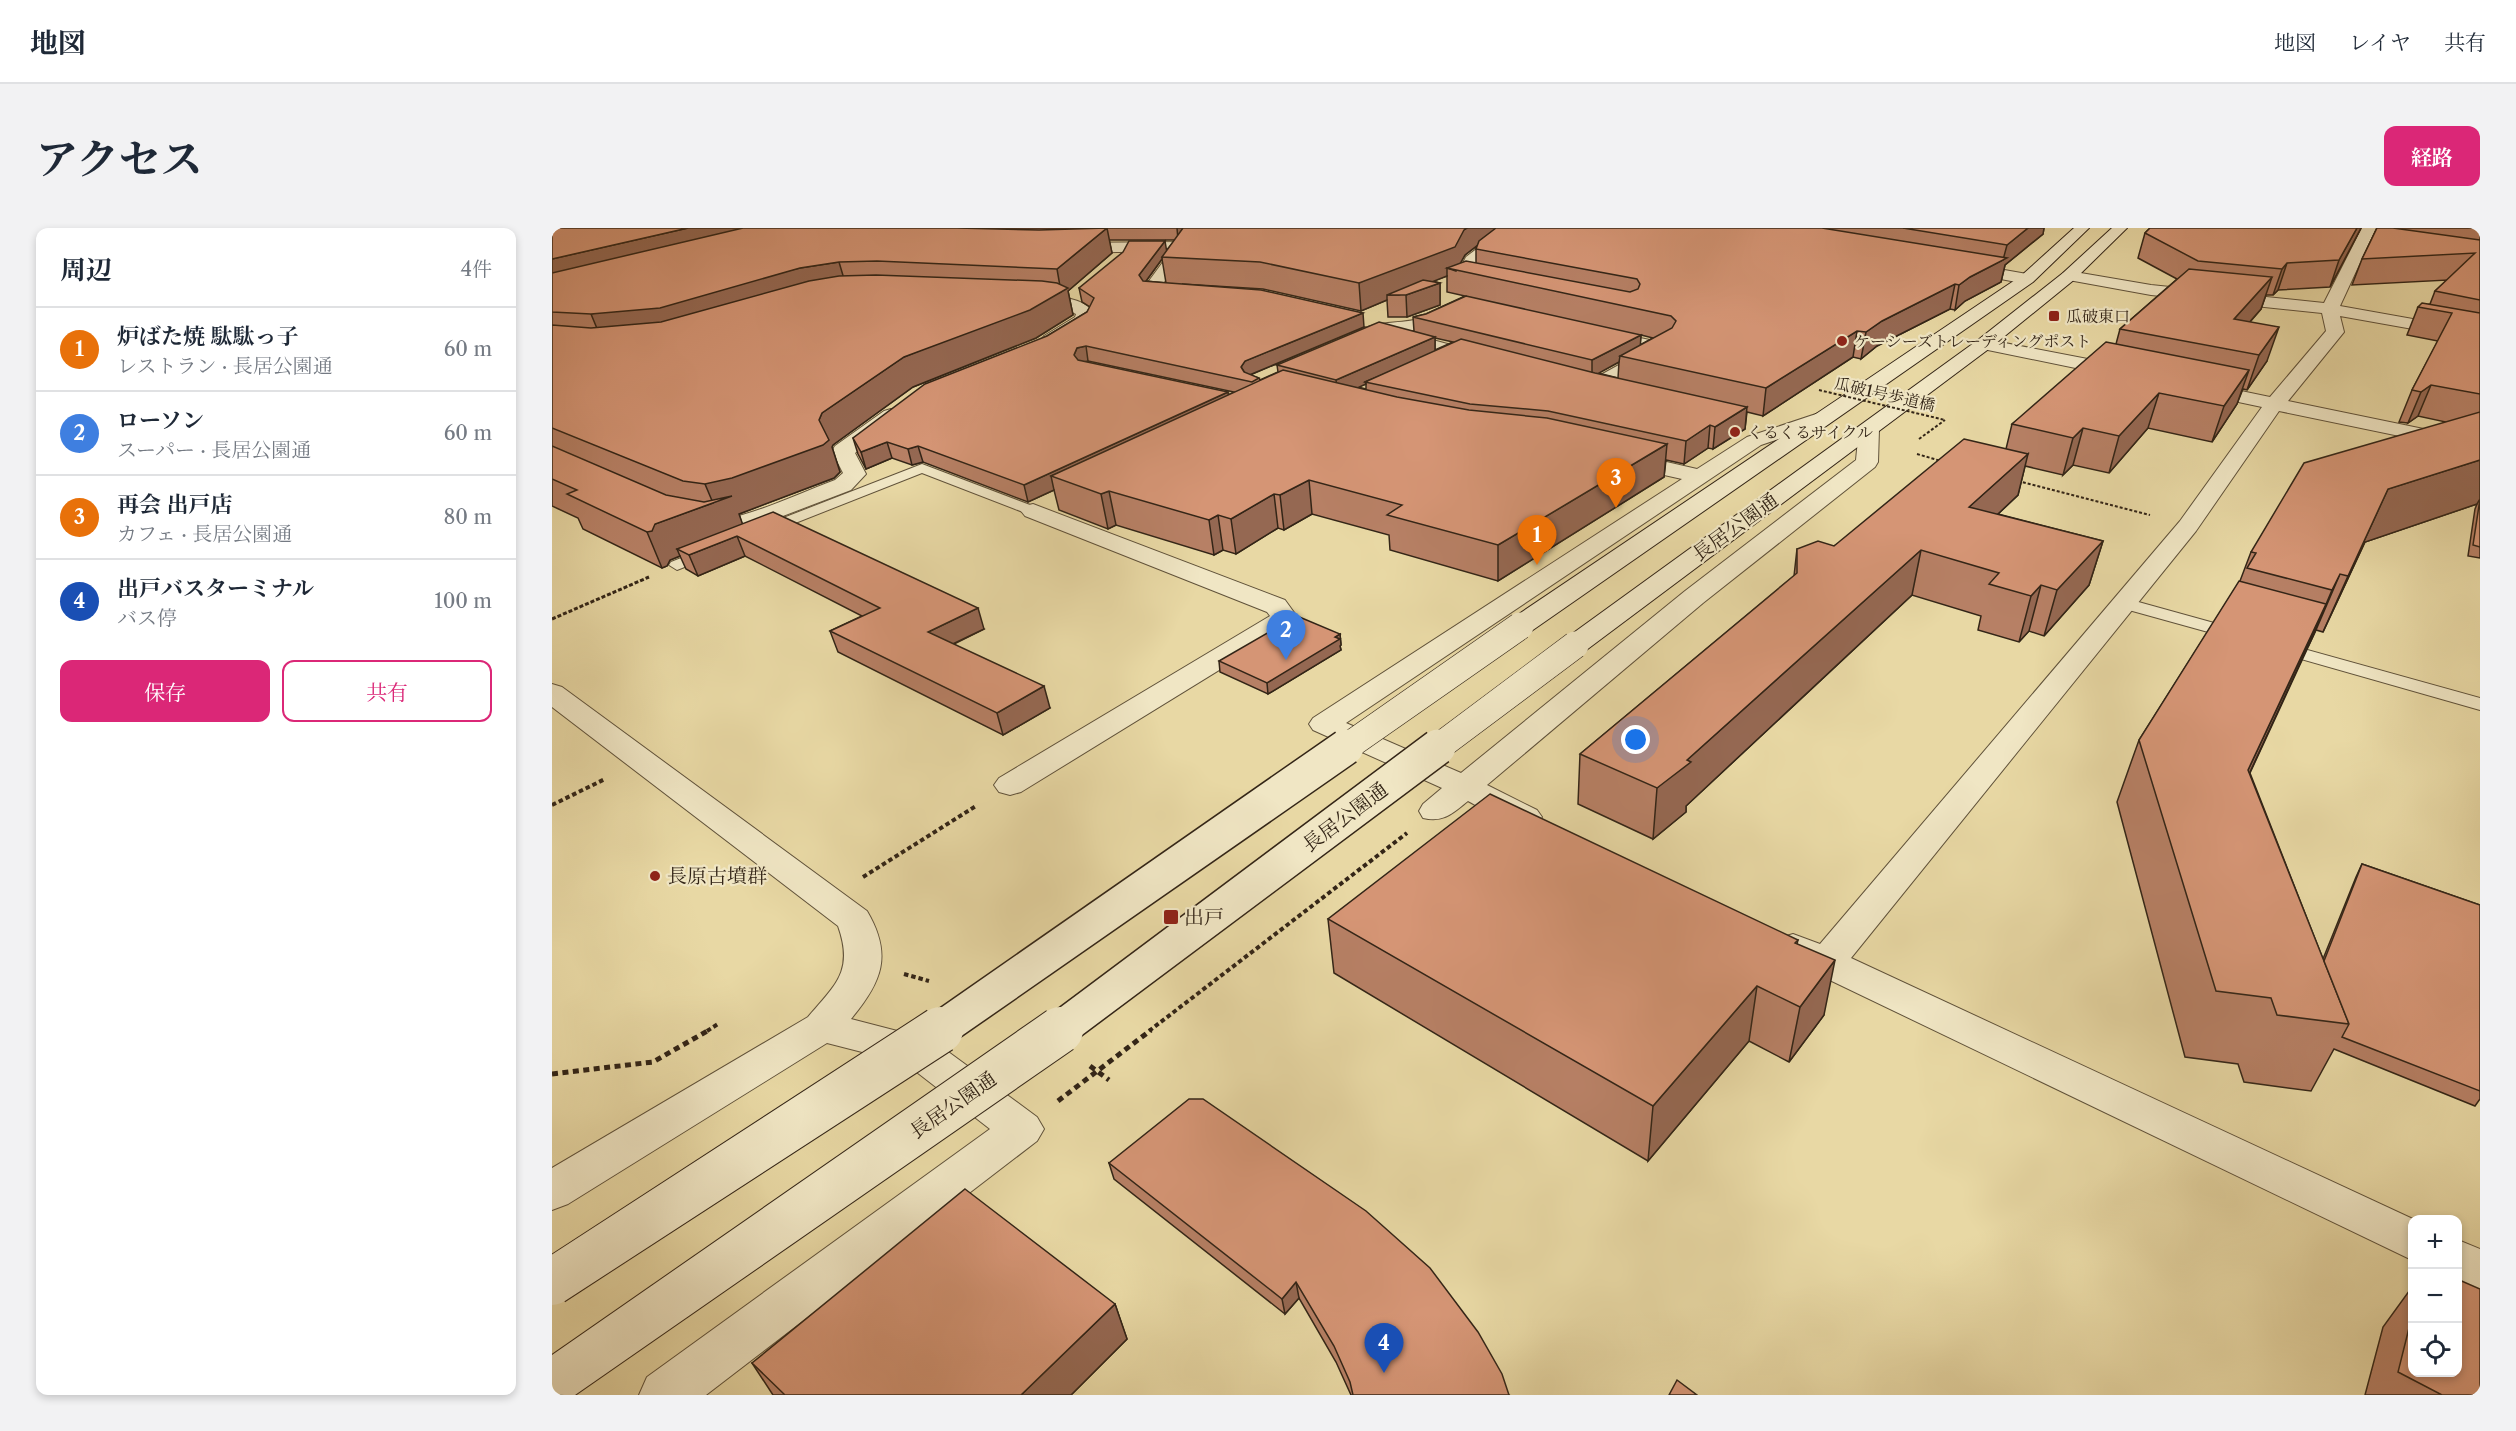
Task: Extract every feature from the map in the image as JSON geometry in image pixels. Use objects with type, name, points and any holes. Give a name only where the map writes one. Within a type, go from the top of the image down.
[{"type":"street","points":[[1044,248],[1182,246],[1220,228]]},
{"type":"street","points":[[1486,281],[1459,279],[1471,260],[1513,228]]},
{"type":"street","name":"長居公園通","points":[[552,1282],[963,1015],[1520,626],[2026,279],[2082,228]]},
{"type":"street","name":"長居公園通","points":[[552,1383],[1032,1051],[1575,645],[1984,344],[2069,276],[2120,228]]},
{"type":"street","points":[[1826,963],[2188,526],[2275,404],[2335,332],[2330,309],[2367,244],[2369,228]]},
{"type":"street","points":[[1111,267],[1119,260],[1125,246]]},
{"type":"street","points":[[1182,246],[1151,289],[1196,292]]},
{"type":"street","points":[[1945,265],[2026,279]]},
{"type":"street","points":[[2069,276],[2151,290],[2330,309],[2480,336]]},
{"type":"street","points":[[1067,303],[1085,289]]},
{"type":"street","points":[[1375,322],[1401,328],[1420,324],[1469,305],[1434,296]]},
{"type":"street","points":[[1013,299],[1067,303],[1085,312],[1083,320],[1032,348]]},
{"type":"street","points":[[1346,344],[1375,322]]},
{"type":"street","points":[[1375,322],[1458,352],[1494,359]]},
{"type":"street","points":[[1582,331],[1663,348],[1595,386]]},
{"type":"street","points":[[1984,344],[2140,376]]},
{"type":"street","points":[[1426,367],[1458,352]]},
{"type":"street","points":[[1574,381],[1618,392]]},
{"type":"street","points":[[2186,385],[2443,439],[2480,443]]},
{"type":"street","points":[[679,519],[719,528],[754,519],[843,484],[855,474],[843,451],[903,406]]},
{"type":"street","points":[[1551,830],[1466,788],[1324,724],[1754,441],[1826,417]]},
{"type":"street","points":[[1746,420],[1788,429]]},
{"type":"street","points":[[1435,811],[1466,788],[1694,597],[1867,462],[1869,429]]},
{"type":"street","points":[[1604,454],[1700,476]]},
{"type":"street","points":[[1010,785],[1285,618],[1276,606],[1044,506]]},
{"type":"street","points":[[552,693],[854,920],[864,951],[862,971],[855,987],[822,1027],[552,1191]]},
{"type":"street","points":[[1762,932],[2408,1238]]},
{"type":"street","points":[[665,1395],[1022,1129],[918,1052],[822,1027]]},
{"type":"street","points":[[2462,1263],[2480,1272]]},
{"type":"lane","points":[[755,534],[922,468],[1044,506]]},
{"type":"lane","points":[[677,565],[721,547]]},
{"type":"lane","points":[[2124,603],[2480,704]]},
{"type":"path","name":"瓜破1号歩道橋","points":[[1819,390],[1945,420],[1919,439]]},
{"type":"path","points":[[1917,454],[1951,463]]},
{"type":"path","points":[[2007,478],[2188,526]]},
{"type":"path","points":[[552,619],[677,565]]},
{"type":"path","points":[[552,805],[643,761]]},
{"type":"path","points":[[828,900],[902,851],[1010,785]]},
{"type":"path","points":[[1022,1129],[1435,811]]},
{"type":"path","points":[[552,1074],[653,1062],[718,1024]]},
{"type":"building","points":[[552,228],[688,228],[552,259]]},
{"type":"building","points":[[743,228],[1039,230],[1107,228],[1057,269],[877,261],[839,262],[800,268],[660,308],[591,314],[552,312],[552,273]]},
{"type":"building","points":[[1183,228],[1467,228],[1455,247],[1359,283],[1260,262],[1162,257]]},
{"type":"building","points":[[1496,228],[1822,228],[2007,258],[1959,285],[1955,284],[1882,321],[1866,332],[1857,331],[1766,388],[1620,356],[1672,328],[1676,321],[1671,316],[1447,268],[1466,261],[1630,292],[1638,289],[1640,284],[1637,279],[1476,249],[1479,241]]},
{"type":"building","points":[[1903,228],[2028,228],[2007,245]]},
{"type":"building","points":[[2150,228],[2357,228],[2339,260],[2287,263],[2282,269],[2198,261],[2145,233]]},
{"type":"building","points":[[2377,228],[2393,228],[2480,240],[2480,300],[2435,291],[2475,253],[2362,259]]},
{"type":"building","points":[[1129,241],[1165,241],[1139,275],[1143,281],[1261,290],[1363,313],[1245,361],[1241,367],[1244,372],[1259,378],[1252,382],[1086,346],[1077,348],[1074,355],[1078,360],[1228,392],[1024,485],[918,446],[908,449],[887,442],[861,452],[853,438],[925,384],[1047,336],[1087,312],[1094,298],[1079,288],[1123,252]]},
{"type":"building","points":[[2189,269],[2272,277],[2234,319],[2279,327],[2259,355],[2120,329]]},
{"type":"building","points":[[876,275],[1042,281],[1057,283],[1068,288],[1030,310],[904,357],[822,413],[819,420],[829,440],[823,445],[732,478],[705,484],[683,481],[552,428],[552,325],[591,328],[661,322],[809,281],[839,276]]},
{"type":"building","points":[[1423,280],[1440,283],[1406,295],[1387,295]]},
{"type":"building","points":[[1466,296],[1641,335],[1592,360],[1413,317],[1426,314]]},
{"type":"building","points":[[2422,303],[2480,313],[2480,394],[2431,385],[2421,392],[2412,390],[2452,313],[2418,307]]},
{"type":"building","points":[[1379,322],[1435,337],[1336,380],[1277,365]]},
{"type":"building","points":[[1461,339],[1595,373],[1747,407],[1715,427],[1710,425],[1686,441],[1548,411],[1470,404],[1365,382]]},
{"type":"building","points":[[2106,342],[2249,370],[2224,406],[2159,393],[2119,436],[2083,428],[2073,438],[2012,424]]},
{"type":"building","points":[[1283,370],[1397,397],[1469,410],[1547,418],[1667,444],[1498,545],[1387,515],[1402,505],[1309,480],[1280,495],[1274,494],[1231,519],[1218,515],[1209,520],[1109,491],[1101,494],[1051,476]]},
{"type":"building","points":[[2480,412],[2480,460],[2388,489],[2348,576],[2340,574],[2332,590],[2247,568],[2256,553],[2251,552],[2304,463]]},
{"type":"building","points":[[1964,439],[2028,454],[1969,507],[2103,541],[2057,590],[2041,585],[2031,596],[1989,584],[1999,573],[1921,550],[1687,760],[1691,762],[1657,788],[1580,754],[1797,573],[1797,549],[1818,541],[1834,546]]},
{"type":"building","points":[[552,446],[666,495],[704,502],[732,496],[655,524],[652,531],[647,532],[567,494],[577,490],[552,479]]},
{"type":"building","points":[[2480,499],[2480,547],[2473,545]]},
{"type":"building","points":[[773,512],[978,608],[928,632],[1044,686],[997,713],[830,631],[880,608],[737,536],[689,555],[677,549]]},
{"type":"building","points":[[2239,581],[2326,604],[2248,770],[2349,1024],[2277,1015],[2271,998],[2216,991],[2139,740]]},
{"type":"building","points":[[1297,616],[1340,634],[1335,637],[1340,639],[1267,683],[1219,661]]},
{"type":"building","points":[[1490,794],[1798,940],[1795,943],[1835,960],[1800,1007],[1757,986],[1653,1106],[1328,919]]},
{"type":"building","points":[[2362,864],[2480,905],[2480,1091],[2342,1037],[2349,1024],[2324,961]]},
{"type":"building","points":[[1189,1099],[1203,1099],[1366,1211],[1430,1268],[1478,1332],[1502,1374],[1509,1395],[1353,1395],[1350,1382],[1334,1346],[1296,1282],[1282,1299],[1109,1163]]},
{"type":"building","points":[[965,1189],[1115,1304],[1021,1395],[785,1395],[752,1363]]},
{"type":"building","points":[[2462,1281],[2480,1289],[2480,1395],[2442,1395],[2398,1372],[2408,1332],[2408,1377],[2462,1377]]},
{"type":"building","points":[[1677,1380],[1697,1395],[1669,1395]]},
{"type":"place","name":"瓜破東口","points":[[2054,316]]},
{"type":"place","name":"ケーシーズトレーディングポスト","points":[[1842,341]]},
{"type":"place","name":"くるくるサイクル","points":[[1735,432]]},
{"type":"place","name":"再会 出戸店","points":[[1616,508]]},
{"type":"place","name":"炉ばた焼 駄駄っ子","points":[[1537,565]]},
{"type":"place","name":"ローソン","points":[[1286,660]]},
{"type":"place","name":"長原古墳群","points":[[655,876]]},
{"type":"place","name":"出戸","points":[[1171,917]]},
{"type":"place","name":"出戸バスターミナル","points":[[1384,1373]]}]
